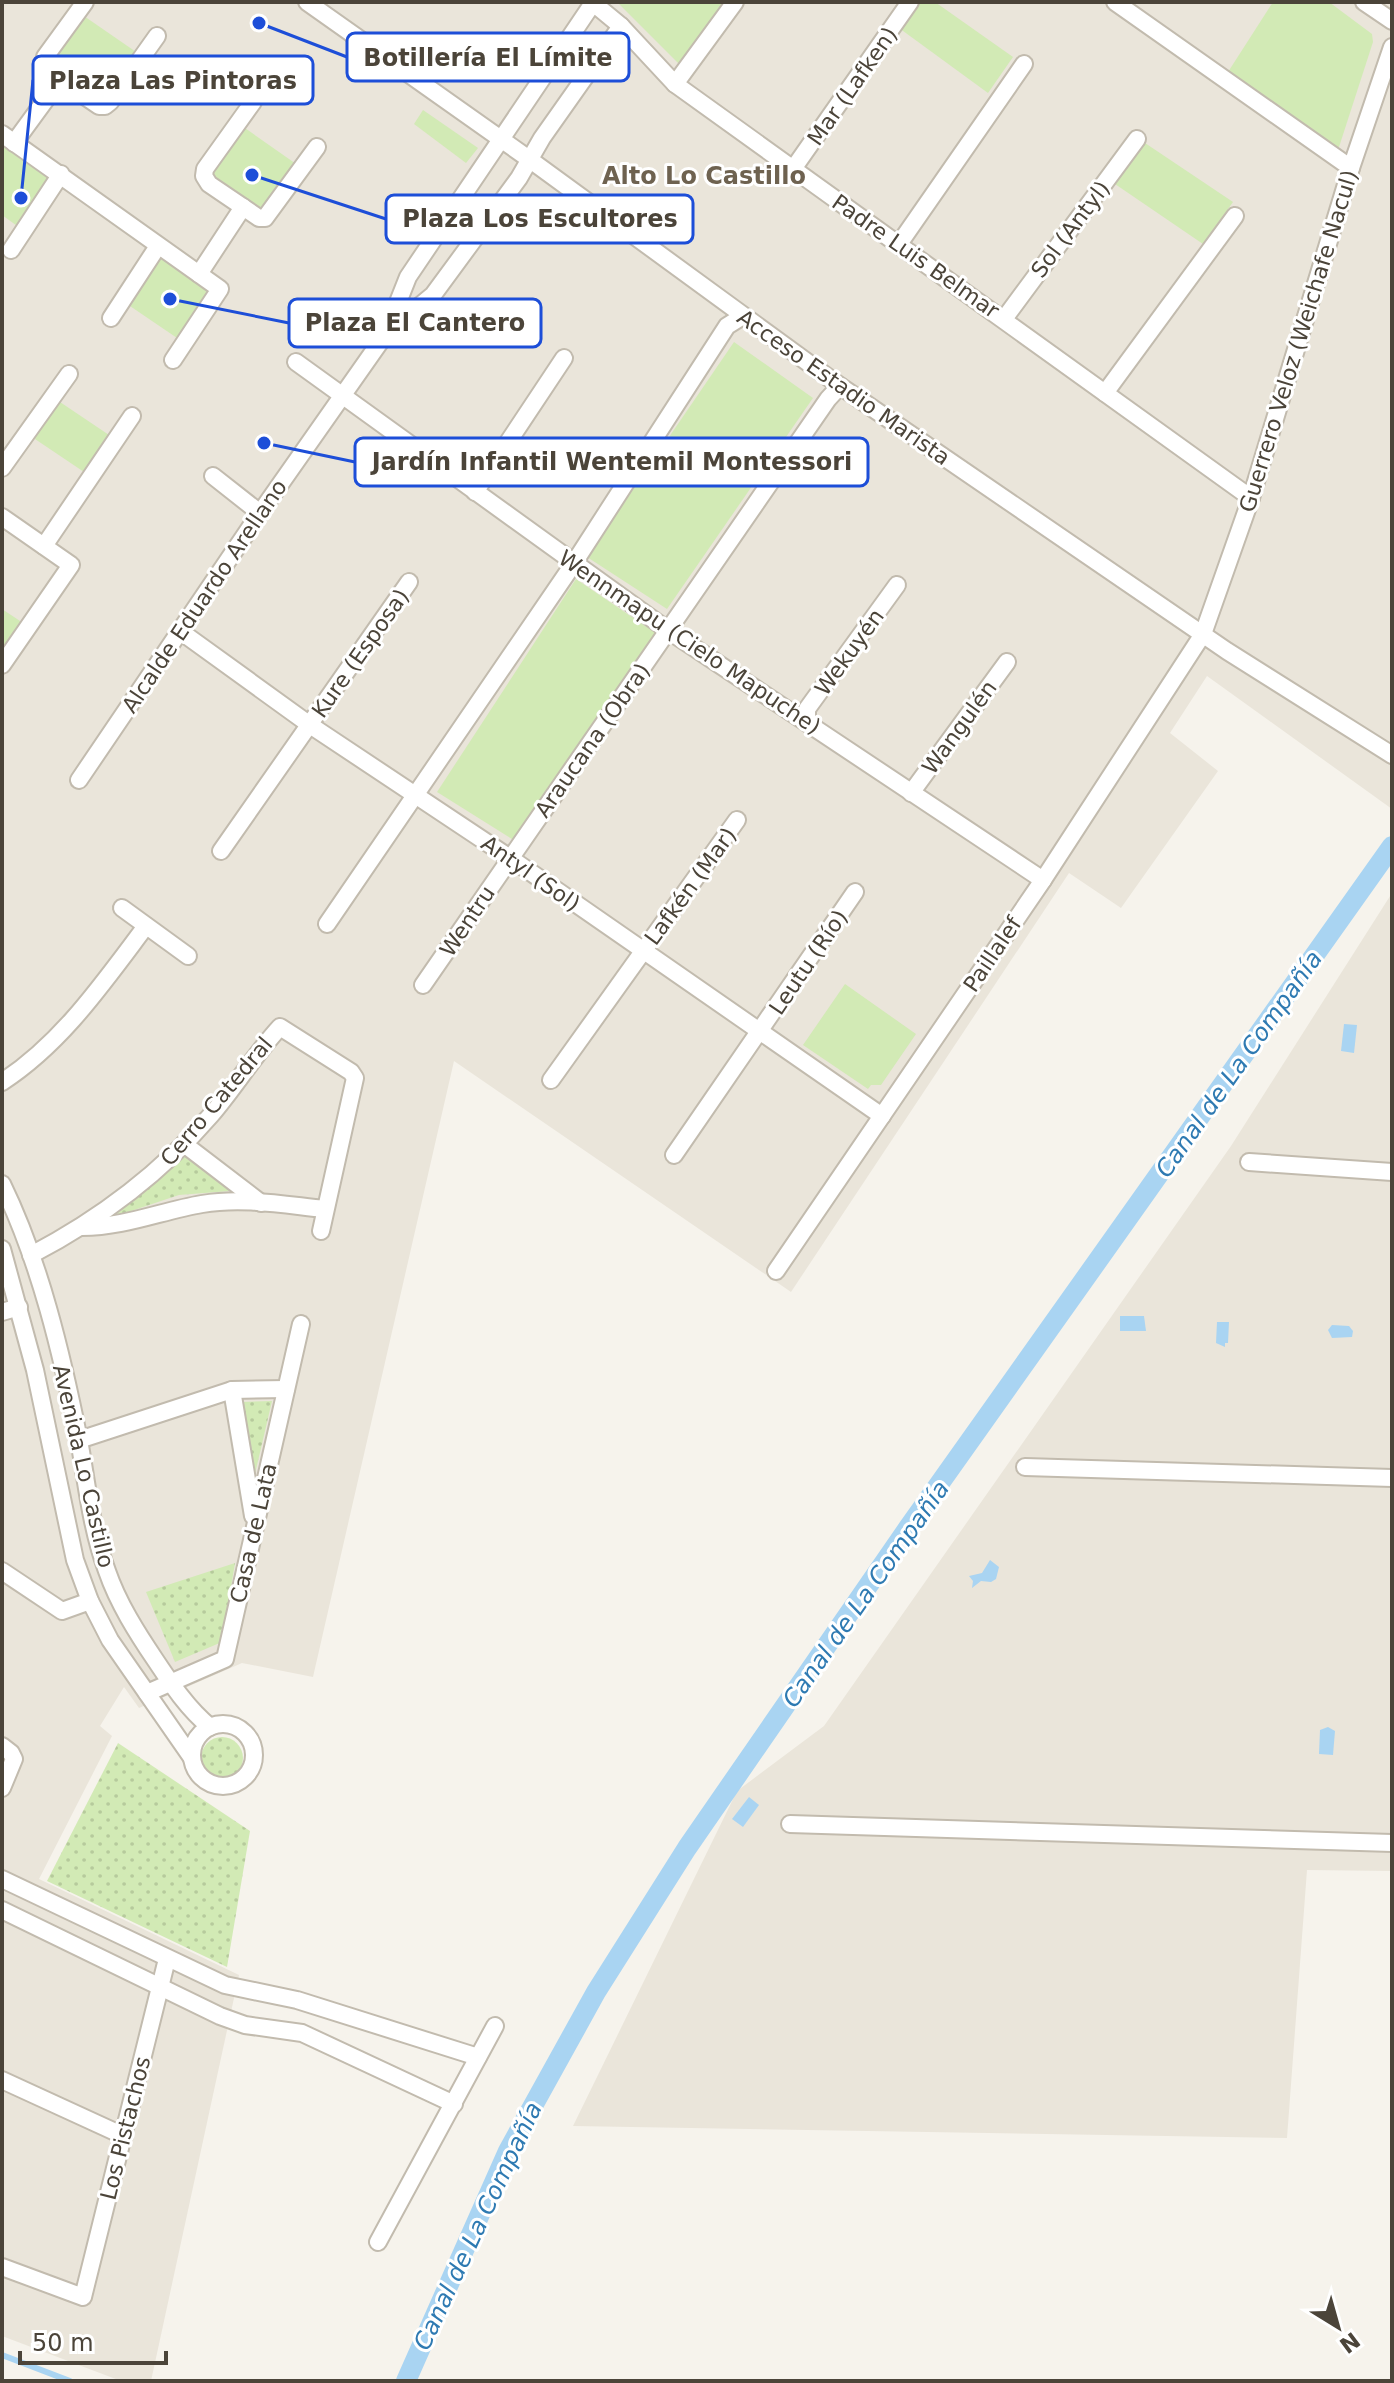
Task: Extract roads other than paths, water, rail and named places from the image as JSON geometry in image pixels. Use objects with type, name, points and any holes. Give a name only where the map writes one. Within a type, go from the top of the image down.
[{"type":"street","points":[[85,2],[45,57],[44,64],[49,72],[99,106],[105,106],[157,36]]},
{"type":"street","name":"Acceso Estadio Marista","points":[[307,2],[840,386],[1203,634],[1392,755]]},
{"type":"street","name":"Alcalde Eduardo Arellano","points":[[79,780],[385,335],[408,277],[593,2]]},
{"type":"street","name":"Padre Luis Belmar","points":[[593,2],[621,26],[675,84],[1251,498]]},
{"type":"street","points":[[675,84],[735,2]]},
{"type":"street","name":"Mar (Lafken)","points":[[793,169],[910,2]]},
{"type":"street","points":[[1115,2],[1351,168]]},
{"type":"street","points":[[1364,2],[1392,21]]},
{"type":"street","name":"Alcalde Eduardo Arellano","points":[[385,335],[433,295],[519,178],[621,26]]},
{"type":"street","name":"Guerrero Veloz (Weichafe Nacul)","points":[[1203,634],[1251,498],[1351,168],[1392,47]]},
{"type":"street","points":[[899,244],[1024,64]]},
{"type":"street","points":[[60,80],[8,138],[220,289],[173,360]]},
{"type":"street","points":[[253,102],[205,169],[204,176],[209,184],[259,218],[265,218],[317,147]]},
{"type":"street","name":"Sol (Antyl)","points":[[1004,319],[1137,139]]},
{"type":"street","points":[[11,250],[61,174]]},
{"type":"street","points":[[199,274],[243,207]]},
{"type":"street","points":[[1105,393],[1235,216]]},
{"type":"street","points":[[111,318],[158,246]]},
{"type":"street","points":[[327,924],[574,563],[727,326],[743,316]]},
{"type":"street","points":[[475,492],[564,358]]},
{"type":"street","name":"Wennmapu (Cielo Mapuche)","points":[[296,362],[669,631],[1043,880]]},
{"type":"street","points":[[2,468],[69,374]]},
{"type":"street","name":"Araucana (Obra)","points":[[510,858],[840,386]]},
{"type":"street","points":[[44,546],[132,416]]},
{"type":"street","points":[[213,476],[260,513]]},
{"type":"street","points":[[2,665],[71,565],[3,521]]},
{"type":"street","name":"Kure (Esposa)","points":[[221,851],[409,582]]},
{"type":"street","name":"Wekuyén","points":[[807,721],[807,709],[897,585]]},
{"type":"street","name":"Antyl (Sol)","points":[[180,631],[310,725],[417,794],[882,1116]]},
{"type":"street","name":"Paillalef","points":[[776,1271],[1043,880],[1203,634]]},
{"type":"street","name":"Wangulén","points":[[911,793],[1007,662]]},
{"type":"street","name":"Lafkén (Mar)","points":[[551,1080],[737,820]]},
{"type":"street","name":"Wentru","points":[[423,985],[510,858]]},
{"type":"street","name":"Leutu (Río)","points":[[674,1155],[855,892]]},
{"type":"street","points":[[122,908],[188,956]]},
{"type":"street","points":[[2,1082],[27,1066],[84,1008],[146,926]]},
{"type":"street","name":"Cerro Catedral","points":[[31,1255],[81,1227],[129,1194],[184,1144],[281,1028],[351,1072],[355,1078],[325,1209]]},
{"type":"street","points":[[184,1144],[261,1203]]},
{"type":"street","points":[[1249,1162],[1392,1172]]},
{"type":"street","name":"Avenida Lo Castillo","points":[[2,1184],[46,1300],[79,1440],[94,1526],[107,1572],[134,1627],[195,1714],[210,1727],[220,1724],[241,1728],[253,1745],[253,1766],[240,1782],[219,1786],[201,1777],[192,1758],[110,1640],[90,1601],[72,1547],[35,1370],[2,1249]]},
{"type":"street","points":[[81,1227],[118,1226],[203,1204],[228,1201],[325,1209],[321,1231]]},
{"type":"street","points":[[2,1312],[19,1307]]},
{"type":"street","name":"Casa de Lata","points":[[147,1693],[225,1659],[301,1324]]},
{"type":"street","points":[[79,1440],[232,1390],[286,1389]]},
{"type":"street","points":[[232,1390],[255,1525]]},
{"type":"street","points":[[1025,1467],[1392,1478]]},
{"type":"street","points":[[2,1571],[62,1611],[90,1601]]},
{"type":"street","points":[[192,1758],[196,1740],[210,1727]]},
{"type":"street","points":[[2,1746],[14,1759],[2,1788]]},
{"type":"street","points":[[790,1824],[1392,1843]]},
{"type":"street","points":[[2,1879],[225,1985],[297,2000],[478,2057]]},
{"type":"street","points":[[2,1910],[245,2025],[302,2033],[454,2104]]},
{"type":"street","name":"Los Pistachos","points":[[2,2267],[83,2297],[167,1959]]},
{"type":"street","points":[[378,2242],[495,2026]]},
{"type":"street","points":[[2,2080],[124,2136]]},
{"type":"water","points":[[1344,1024],[1357,1025],[1354,1053],[1341,1051]]},
{"type":"water","points":[[1120,1316],[1144,1316],[1146,1331],[1120,1331]]},
{"type":"water","points":[[1217,1322],[1229,1322],[1225,1347],[1216,1343]]},
{"type":"water","points":[[1332,1325],[1349,1326],[1353,1331],[1352,1337],[1332,1338],[1328,1330]]},
{"type":"water","points":[[990,1560],[999,1567],[996,1579],[981,1581],[972,1588],[973,1581],[969,1576],[982,1573]]},
{"type":"water","points":[[1328,1727],[1335,1731],[1333,1755],[1319,1754],[1320,1730]]},
{"type":"water","points":[[749,1797],[759,1805],[743,1827],[732,1819]]},
{"type":"waterway","name":"Canal de La Compañía","points":[[406,2381],[508,2151],[596,1992],[687,1848],[908,1528],[1392,846]]},
{"type":"waterway","points":[[2,2355],[70,2381]]},
{"type":"place","name":"Botillería El Límite","points":[[259,23]]},
{"type":"place","name":"Plaza Los Escultores","points":[[252,175]]},
{"type":"place","name":"Plaza Las Pintoras","points":[[21,198]]},
{"type":"place","name":"Plaza El Cantero","points":[[170,299]]},
{"type":"place","name":"Jardín Infantil Wentemil Montessori","points":[[264,443]]},
{"type":"district","name":"Alto Lo Castillo","points":[[704,176]]}]
